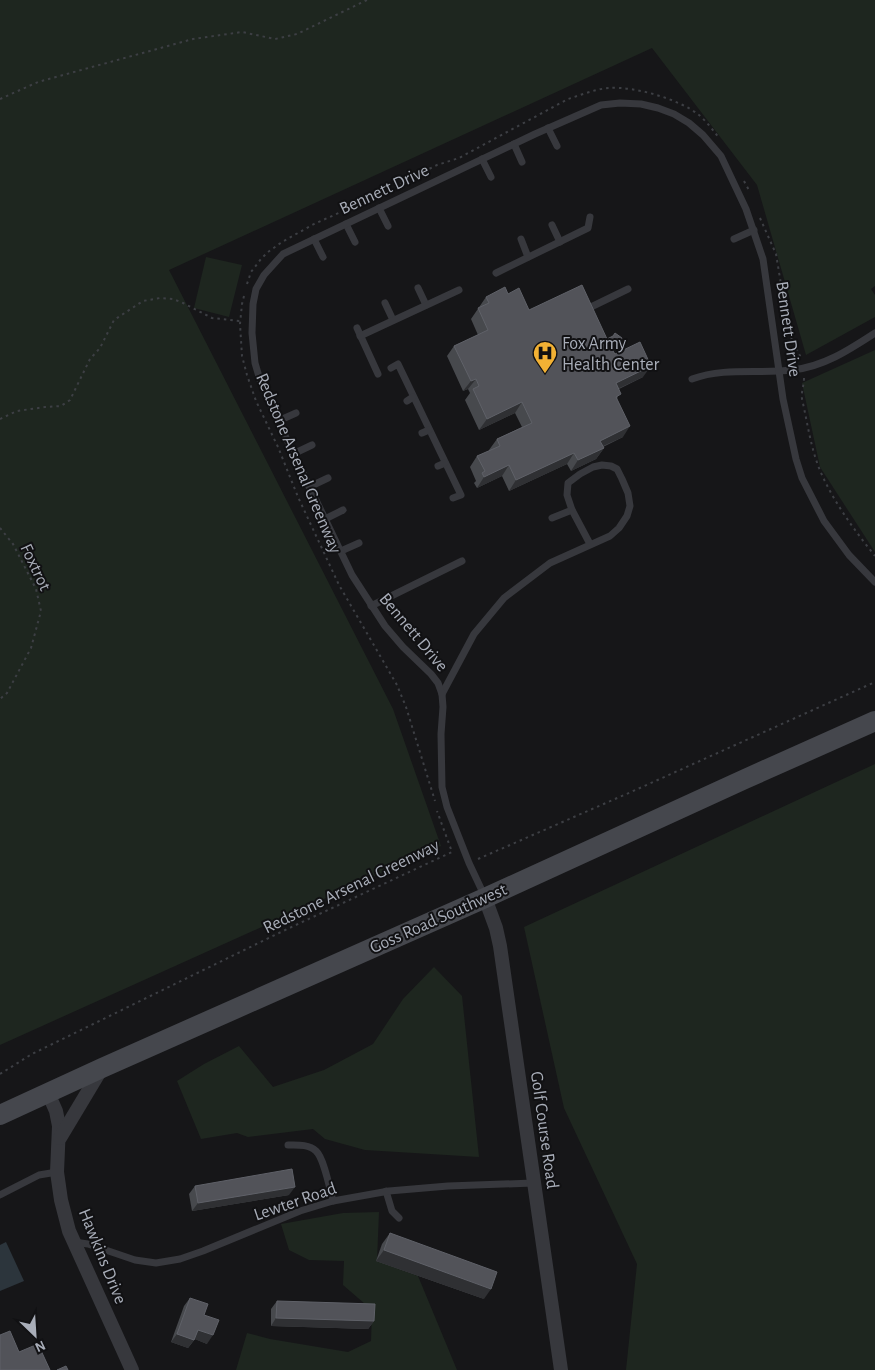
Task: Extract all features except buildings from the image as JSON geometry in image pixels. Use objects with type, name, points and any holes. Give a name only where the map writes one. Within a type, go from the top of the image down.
[{"type":"street","name":"Goss Road Southwest","points":[[0,1115],[875,721]]},
{"type":"street","name":"Golf Course Road","points":[[485,898],[496,928],[500,946],[561,1370]]},
{"type":"street","points":[[59,1139],[102,1068]]},
{"type":"street","name":"Hawkins Drive","points":[[48,1093],[56,1111],[59,1126],[58,1172],[61,1200],[68,1231],[132,1370]]},
{"type":"lane","name":"Bennett Drive","points":[[485,898],[447,807],[442,787],[440,734],[444,707],[438,683],[385,626],[352,575],[260,380],[255,363],[252,333],[253,304],[256,289],[264,275],[283,254],[548,128],[601,105],[620,103],[641,104],[674,114],[689,123],[703,135],[721,156],[746,209],[764,260],[779,371],[790,436],[796,459],[824,520],[838,540],[875,582]]},
{"type":"lane","points":[[548,128],[556,146]]},
{"type":"lane","points":[[514,144],[522,162]]},
{"type":"lane","points":[[482,159],[491,177]]},
{"type":"lane","points":[[379,208],[388,226]]},
{"type":"lane","points":[[496,273],[588,228],[590,217]]},
{"type":"lane","points":[[346,224],[355,242]]},
{"type":"lane","points":[[552,225],[560,242]]},
{"type":"lane","points":[[734,239],[754,230]]},
{"type":"lane","points":[[314,239],[323,257]]},
{"type":"lane","points":[[521,239],[528,257]]},
{"type":"lane","points":[[418,288],[426,305]]},
{"type":"lane","points":[[593,306],[628,289]]},
{"type":"lane","points":[[360,336],[459,290]]},
{"type":"lane","points":[[385,303],[393,320]]},
{"type":"lane","points":[[356,328],[378,374]]},
{"type":"lane","points":[[692,380],[705,375],[729,371],[779,371],[817,365],[850,349],[875,333]]},
{"type":"lane","points":[[391,368],[398,364],[410,399],[441,464],[460,495],[453,498]]},
{"type":"lane","points":[[278,421],[296,412]]},
{"type":"lane","points":[[294,454],[312,445]]},
{"type":"lane","points":[[442,694],[474,634],[504,598],[550,563],[610,536],[619,528],[627,516],[630,506],[628,493],[622,479],[617,469],[611,466],[602,465],[580,474],[568,483],[567,495],[572,510],[590,544]]},
{"type":"lane","points":[[309,487],[328,478]]},
{"type":"lane","points":[[325,519],[343,510]]},
{"type":"lane","points":[[552,518],[572,510]]},
{"type":"lane","points":[[341,551],[359,543]]},
{"type":"lane","points":[[371,606],[462,561]]},
{"type":"lane","points":[[288,1145],[300,1145],[316,1151],[321,1158],[333,1201]]},
{"type":"lane","points":[[0,1195],[39,1175],[58,1172]]},
{"type":"lane","name":"Lewter Road","points":[[74,1242],[88,1244],[135,1260],[156,1263],[180,1259],[220,1245],[300,1211],[333,1201],[386,1191],[448,1186],[533,1183]]},
{"type":"lane","points":[[386,1191],[392,1211],[399,1218]]},
{"type":"path","points":[[0,99],[38,82],[192,39],[242,32],[275,39],[297,34],[367,0]]},
{"type":"path","points":[[246,288],[251,272],[257,264],[268,252],[282,242],[320,221],[388,191],[419,174],[459,158],[568,99],[587,93],[615,88],[644,92],[667,98],[698,114],[711,126],[722,141]]},
{"type":"path","points":[[741,176],[751,194]]},
{"type":"path","points":[[759,216],[776,254],[789,333],[800,354],[804,379],[801,391],[802,400],[813,450],[832,495],[875,556]]},
{"type":"path","name":"Redstone Arsenal Greenway","points":[[0,1074],[32,1054],[281,932],[452,852],[439,817],[406,707],[397,685],[339,585],[256,401],[242,356],[240,321],[244,296]]},
{"type":"path","points":[[0,419],[17,411],[45,406],[61,406],[70,400],[90,359],[100,348],[114,320],[144,301],[160,298],[173,300],[212,318],[240,321]]},
{"type":"path","name":"Foxtrot","points":[[0,528],[13,544],[36,589],[40,611],[31,648],[7,693],[0,699]]},
{"type":"path","points":[[469,863],[875,682]]},
{"type":"shaded area","points":[[0,0],[875,0],[875,286],[871,289],[875,295],[875,317],[806,355],[757,185],[652,48],[169,270],[393,709],[441,846],[0,1045]]},
{"type":"shaded area","points":[[206,257],[242,265],[229,317],[194,308]]},
{"type":"shaded area","points":[[875,350],[875,552],[820,467],[802,383]]},
{"type":"shaded area","points":[[875,764],[875,1370],[626,1370],[637,1264],[564,1108],[524,927]]},
{"type":"shaded area","points":[[434,967],[462,996],[479,1157],[365,1150],[325,1139],[313,1129],[248,1137],[237,1133],[201,1139],[177,1081],[204,1064],[239,1046],[273,1087],[324,1070],[373,1044],[403,999]]},
{"type":"shaded area","points":[[379,1212],[377,1261],[418,1276],[457,1370],[236,1370],[247,1333],[270,1339],[348,1352],[371,1341],[372,1310],[343,1285],[344,1261],[309,1260],[289,1250],[281,1224],[343,1213]]},
{"type":"shaded area","points":[[6,1242],[24,1281],[0,1291],[0,1245]]},
{"type":"place","name":"Fox Army Health Center","points":[[545,374]]}]
